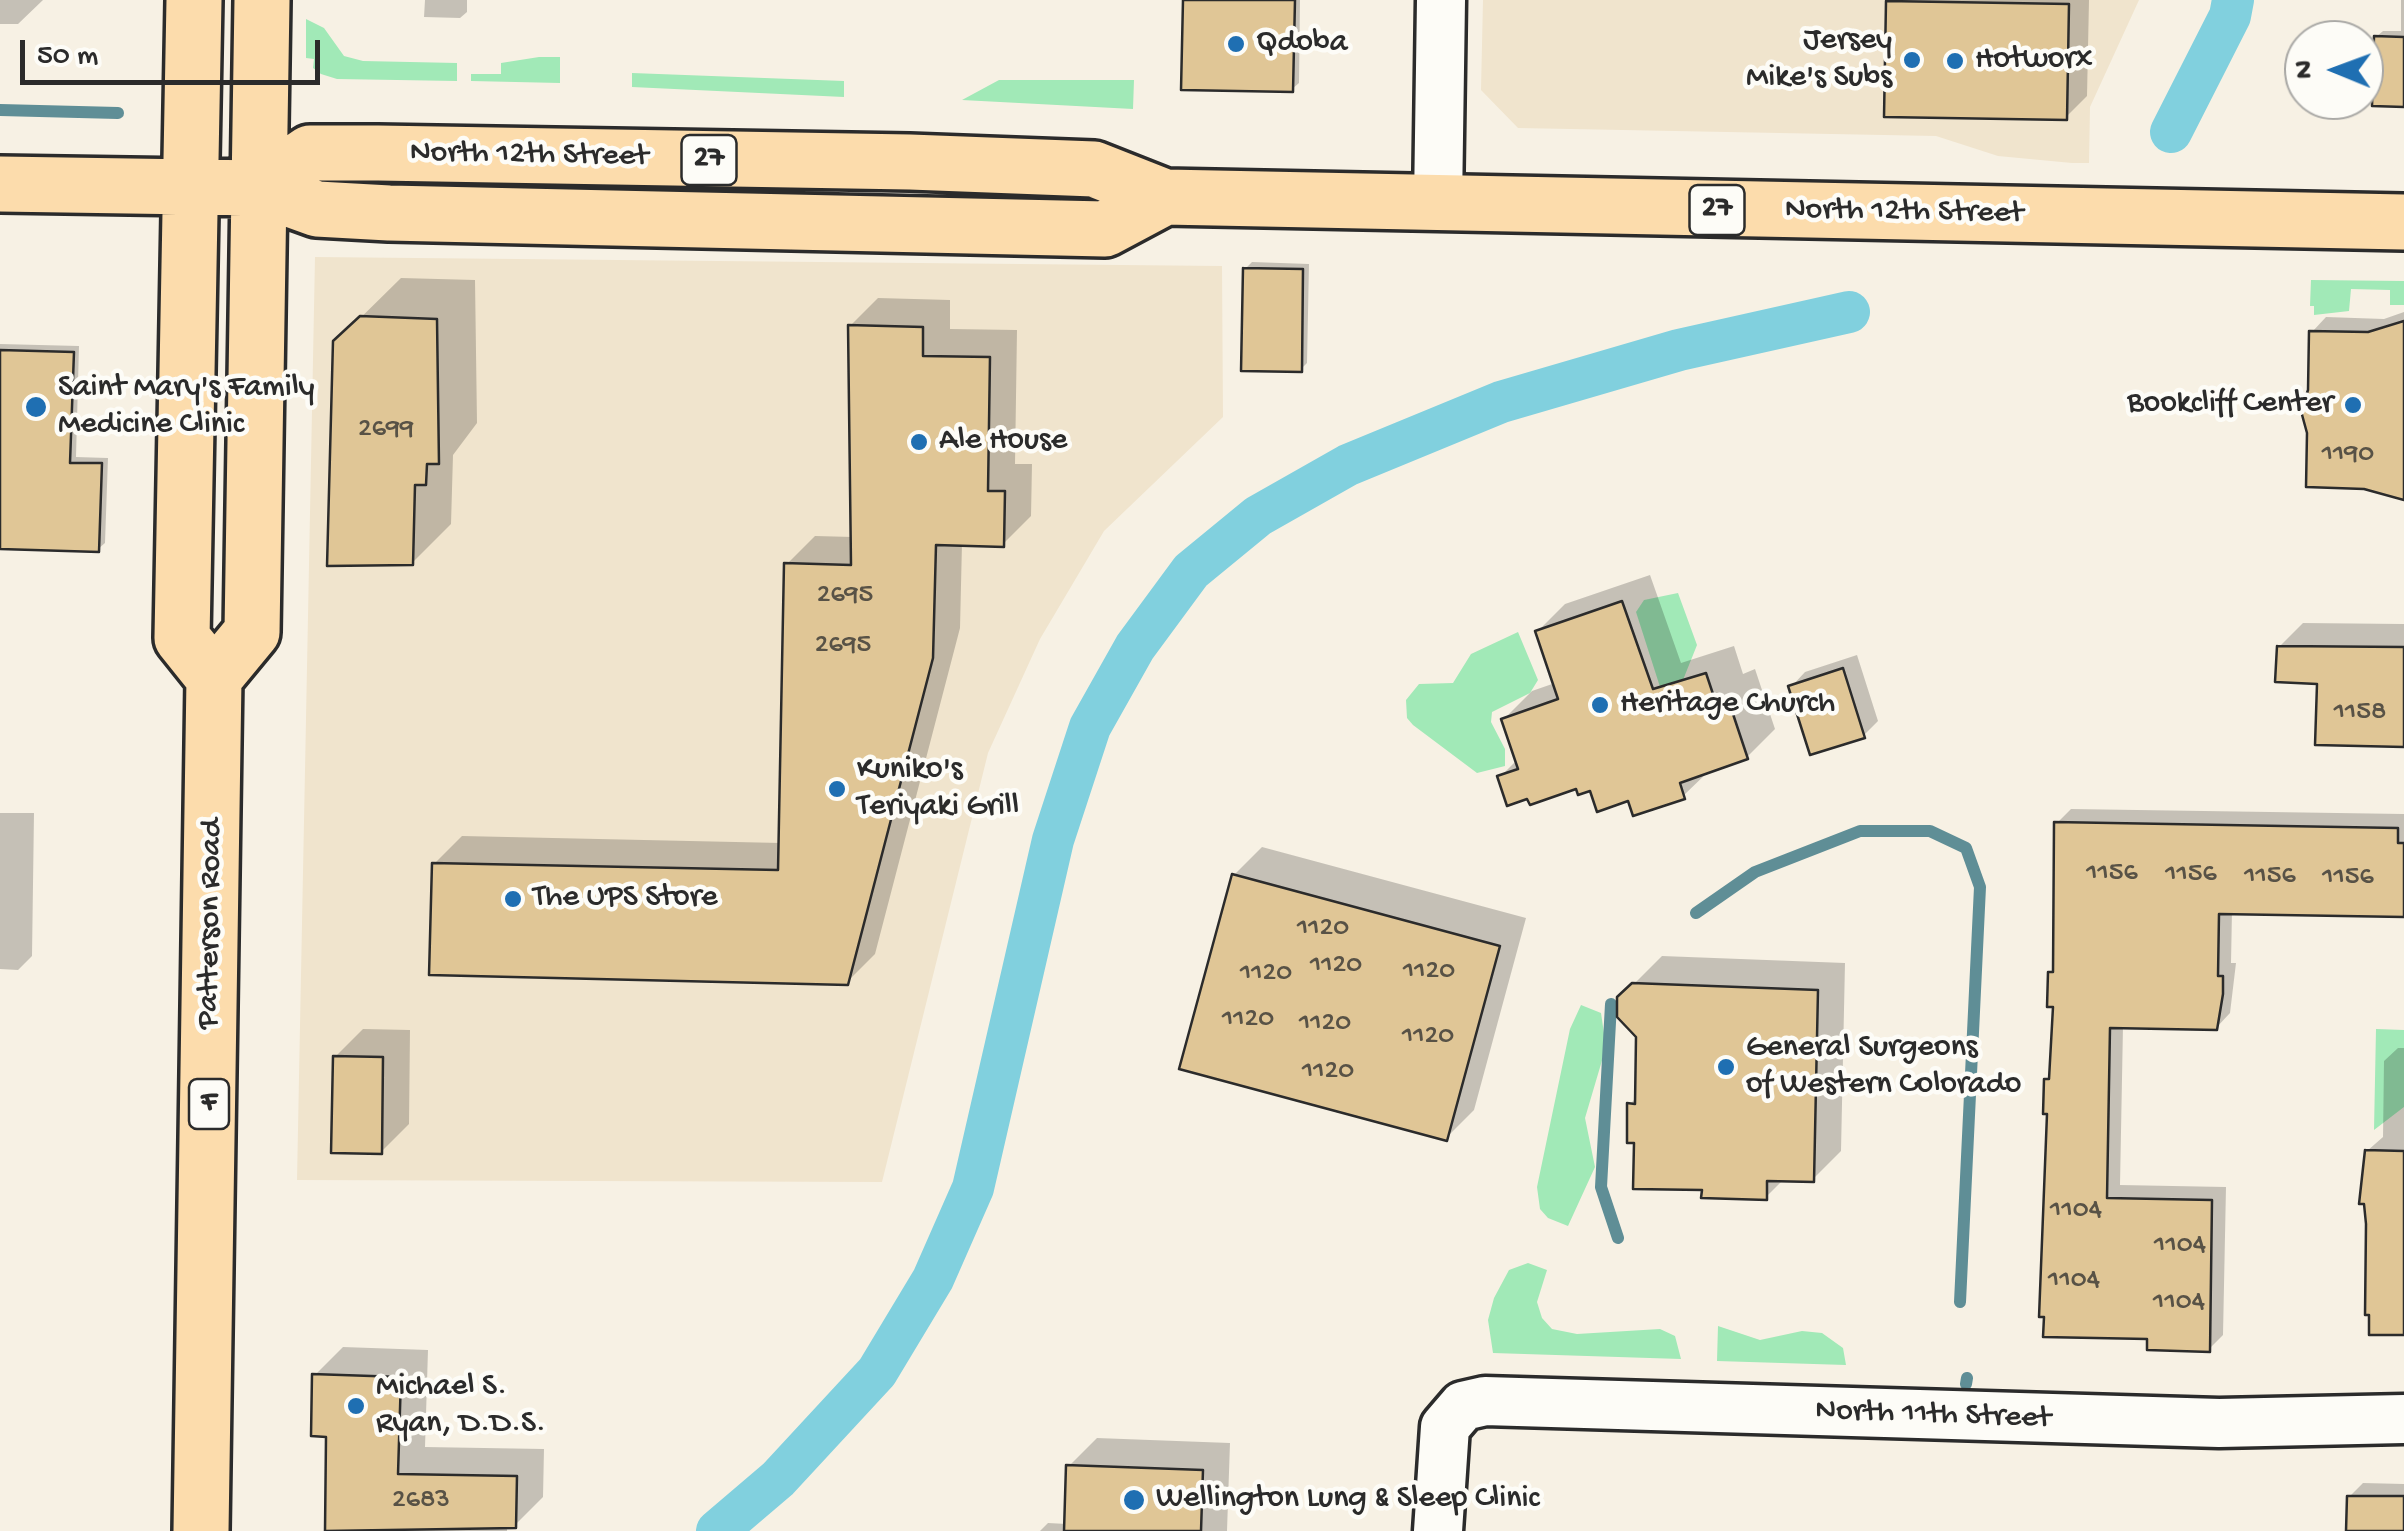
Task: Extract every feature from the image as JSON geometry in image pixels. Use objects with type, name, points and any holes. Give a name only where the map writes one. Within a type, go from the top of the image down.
[{"type":"main road","points":[[194,0],[182,638],[214,678],[252,632],[262,0]]},
{"type":"main road","name":"North 12th Street","points":[[259,188],[310,153],[1094,170],[1165,197],[2404,222]]},
{"type":"main road","points":[[709,160],[710,219]]},
{"type":"main road","name":"North 12th Street","points":[[0,184],[259,188],[317,209],[1105,229],[1165,197]]},
{"type":"main road","name":"Patterson Road","points":[[201,1531],[214,678]]},
{"type":"street","points":[[1438,204],[1441,0]]},
{"type":"street","name":"North 11th Street","points":[[1438,1531],[1445,1427],[1462,1406],[1485,1400],[2219,1423],[2404,1419]]},
{"type":"shaded area","points":[[1483,0],[2139,0],[2090,107],[2089,163],[2072,163],[1998,156],[1936,136],[1518,128],[1481,90]]},
{"type":"shaded area","points":[[315,257],[1222,266],[1223,417],[1104,531],[1040,639],[988,753],[882,1182],[297,1180]]},
{"type":"green space","points":[[306,19],[324,28],[344,56],[363,61],[457,63],[457,81],[337,79],[321,74],[313,68],[314,59],[306,58]]},
{"type":"green space","points":[[560,57],[560,83],[471,81],[471,74],[501,74],[501,63]]},
{"type":"green space","points":[[632,73],[844,81],[844,97],[632,87]]},
{"type":"green space","points":[[999,80],[1134,80],[1133,109],[962,100]]},
{"type":"green space","points":[[2311,280],[2404,281],[2404,305],[2390,305],[2390,290],[2351,289],[2349,311],[2314,315],[2314,306],[2310,306]]},
{"type":"green space","points":[[1678,593],[1697,645],[1669,715],[1636,612],[1644,600]]},
{"type":"green space","points":[[1518,632],[1538,680],[1530,693],[1492,712],[1491,722],[1505,749],[1505,766],[1477,773],[1413,725],[1407,718],[1406,700],[1419,684],[1453,683],[1471,654]]},
{"type":"green space","points":[[1581,1005],[1601,1013],[1606,1047],[1585,1118],[1595,1167],[1568,1226],[1548,1218],[1540,1209],[1537,1187],[1570,1029]]},
{"type":"green space","points":[[2376,1029],[2404,1030],[2404,1107],[2374,1130]]},
{"type":"green space","points":[[1528,1263],[1547,1270],[1537,1302],[1542,1318],[1552,1329],[1577,1334],[1660,1329],[1675,1336],[1681,1359],[1493,1353],[1488,1320],[1494,1298],[1509,1270]]},
{"type":"green space","points":[[1718,1326],[1760,1340],[1802,1331],[1822,1333],[1843,1348],[1846,1365],[1717,1361]]},
{"type":"building","points":[[1183,0],[1295,0],[1293,92],[1181,90]]},
{"type":"building","points":[[1886,1],[2069,4],[2067,120],[1884,117]]},
{"type":"building","points":[[2384,36],[2404,37],[2404,107],[2384,106]]},
{"type":"building","points":[[1243,268],[1303,269],[1302,372],[1241,371]]},
{"type":"building","points":[[360,316],[437,319],[439,464],[427,464],[426,485],[415,485],[413,565],[327,566],[333,341]]},
{"type":"building","name":"Bookcliff Center","points":[[2404,321],[2404,500],[2364,489],[2306,487],[2307,433],[2301,411],[2308,390],[2309,331],[2368,332]]},
{"type":"building","points":[[848,325],[923,327],[923,356],[990,357],[988,491],[1005,491],[1004,547],[936,545],[933,658],[848,985],[429,975],[432,863],[778,870],[784,563],[851,565]]},
{"type":"building","name":"Saint Mary's Family Medicine Clinic","points":[[0,350],[74,352],[70,463],[102,463],[99,552],[0,549]]},
{"type":"building","name":"Heritage Church","points":[[1622,601],[1653,689],[1706,673],[1715,700],[1727,696],[1748,759],[1680,783],[1685,799],[1633,816],[1628,801],[1597,812],[1590,791],[1578,795],[1576,789],[1530,805],[1527,799],[1507,806],[1497,776],[1518,769],[1501,719],[1558,699],[1535,631]]},
{"type":"building","points":[[2277,646],[2404,647],[2404,747],[2315,745],[2317,684],[2275,682]]},
{"type":"building","points":[[1843,668],[1865,738],[1810,755],[1788,686]]},
{"type":"building","points":[[2054,822],[2398,828],[2398,843],[2404,843],[2404,917],[2219,914],[2218,976],[2223,976],[2223,994],[2217,1030],[2110,1028],[2107,1198],[2212,1200],[2210,1352],[2147,1350],[2147,1339],[2043,1337],[2044,1317],[2039,1317],[2047,1114],[2043,1114],[2053,1007],[2047,1007],[2048,972],[2053,972]]},
{"type":"building","points":[[1232,874],[1500,946],[1447,1141],[1179,1069]]},
{"type":"building","name":"General Surgeons of Western Colorado","points":[[1632,983],[1818,990],[1814,1182],[1767,1181],[1767,1200],[1701,1198],[1702,1190],[1633,1189],[1634,1143],[1627,1143],[1627,1103],[1635,1104],[1636,1037],[1617,1017],[1617,997]]},
{"type":"building","points":[[333,1056],[383,1057],[382,1154],[331,1153]]},
{"type":"building","points":[[2365,1150],[2404,1151],[2404,1335],[2369,1335],[2369,1315],[2365,1315],[2366,1224],[2364,1204],[2359,1204]]},
{"type":"building","points":[[312,1374],[401,1377],[398,1474],[517,1476],[516,1528],[325,1531],[326,1437],[311,1436]]},
{"type":"building","name":"Wellington Lung & Sleep Clinic","points":[[1066,1465],[1203,1470],[1201,1531],[1064,1531]]},
{"type":"building","points":[[2347,1496],[2404,1496],[2404,1531],[2346,1531]]},
{"type":"waterway","points":[[2171,132],[2230,16],[2233,0]]},
{"type":"waterway","points":[[0,110],[118,113]]},
{"type":"waterway","points":[[717,1531],[778,1479],[877,1372],[933,1279],[973,1188],[1053,840],[1090,727],[1135,647],[1191,571],[1258,516],[1348,465],[1501,402],[1679,350],[1849,312]]},
{"type":"waterway","points":[[1696,913],[1755,872],[1860,831],[1930,831],[1966,848],[1980,887],[1960,1302]]},
{"type":"waterway","points":[[1611,1004],[1601,1187],[1618,1238]]},
{"type":"waterway","points":[[1966,1384],[1967,1378]]},
{"type":"place","name":"Qdoba","points":[[1236,44]]},
{"type":"place","name":"Jersey Mike's Subs","points":[[1912,60]]},
{"type":"place","name":"Hotworx","points":[[1955,61]]},
{"type":"place","name":"Bookcliff Center","points":[[2353,405]]},
{"type":"place","name":"Saint Mary's Family Medicine Clinic","points":[[36,407]]},
{"type":"place","name":"Ale House","points":[[919,442]]},
{"type":"place","name":"Heritage Church","points":[[1600,705]]},
{"type":"place","name":"Kuniko's Teriyaki Grill","points":[[837,789]]},
{"type":"place","name":"The UPS Store","points":[[513,899]]},
{"type":"place","name":"General Surgeons of Western Colorado","points":[[1726,1067]]},
{"type":"place","name":"Michael S. Ryan, D.D.S.","points":[[356,1406]]},
{"type":"place","name":"Wellington Lung & Sleep Clinic","points":[[1134,1500]]}]
